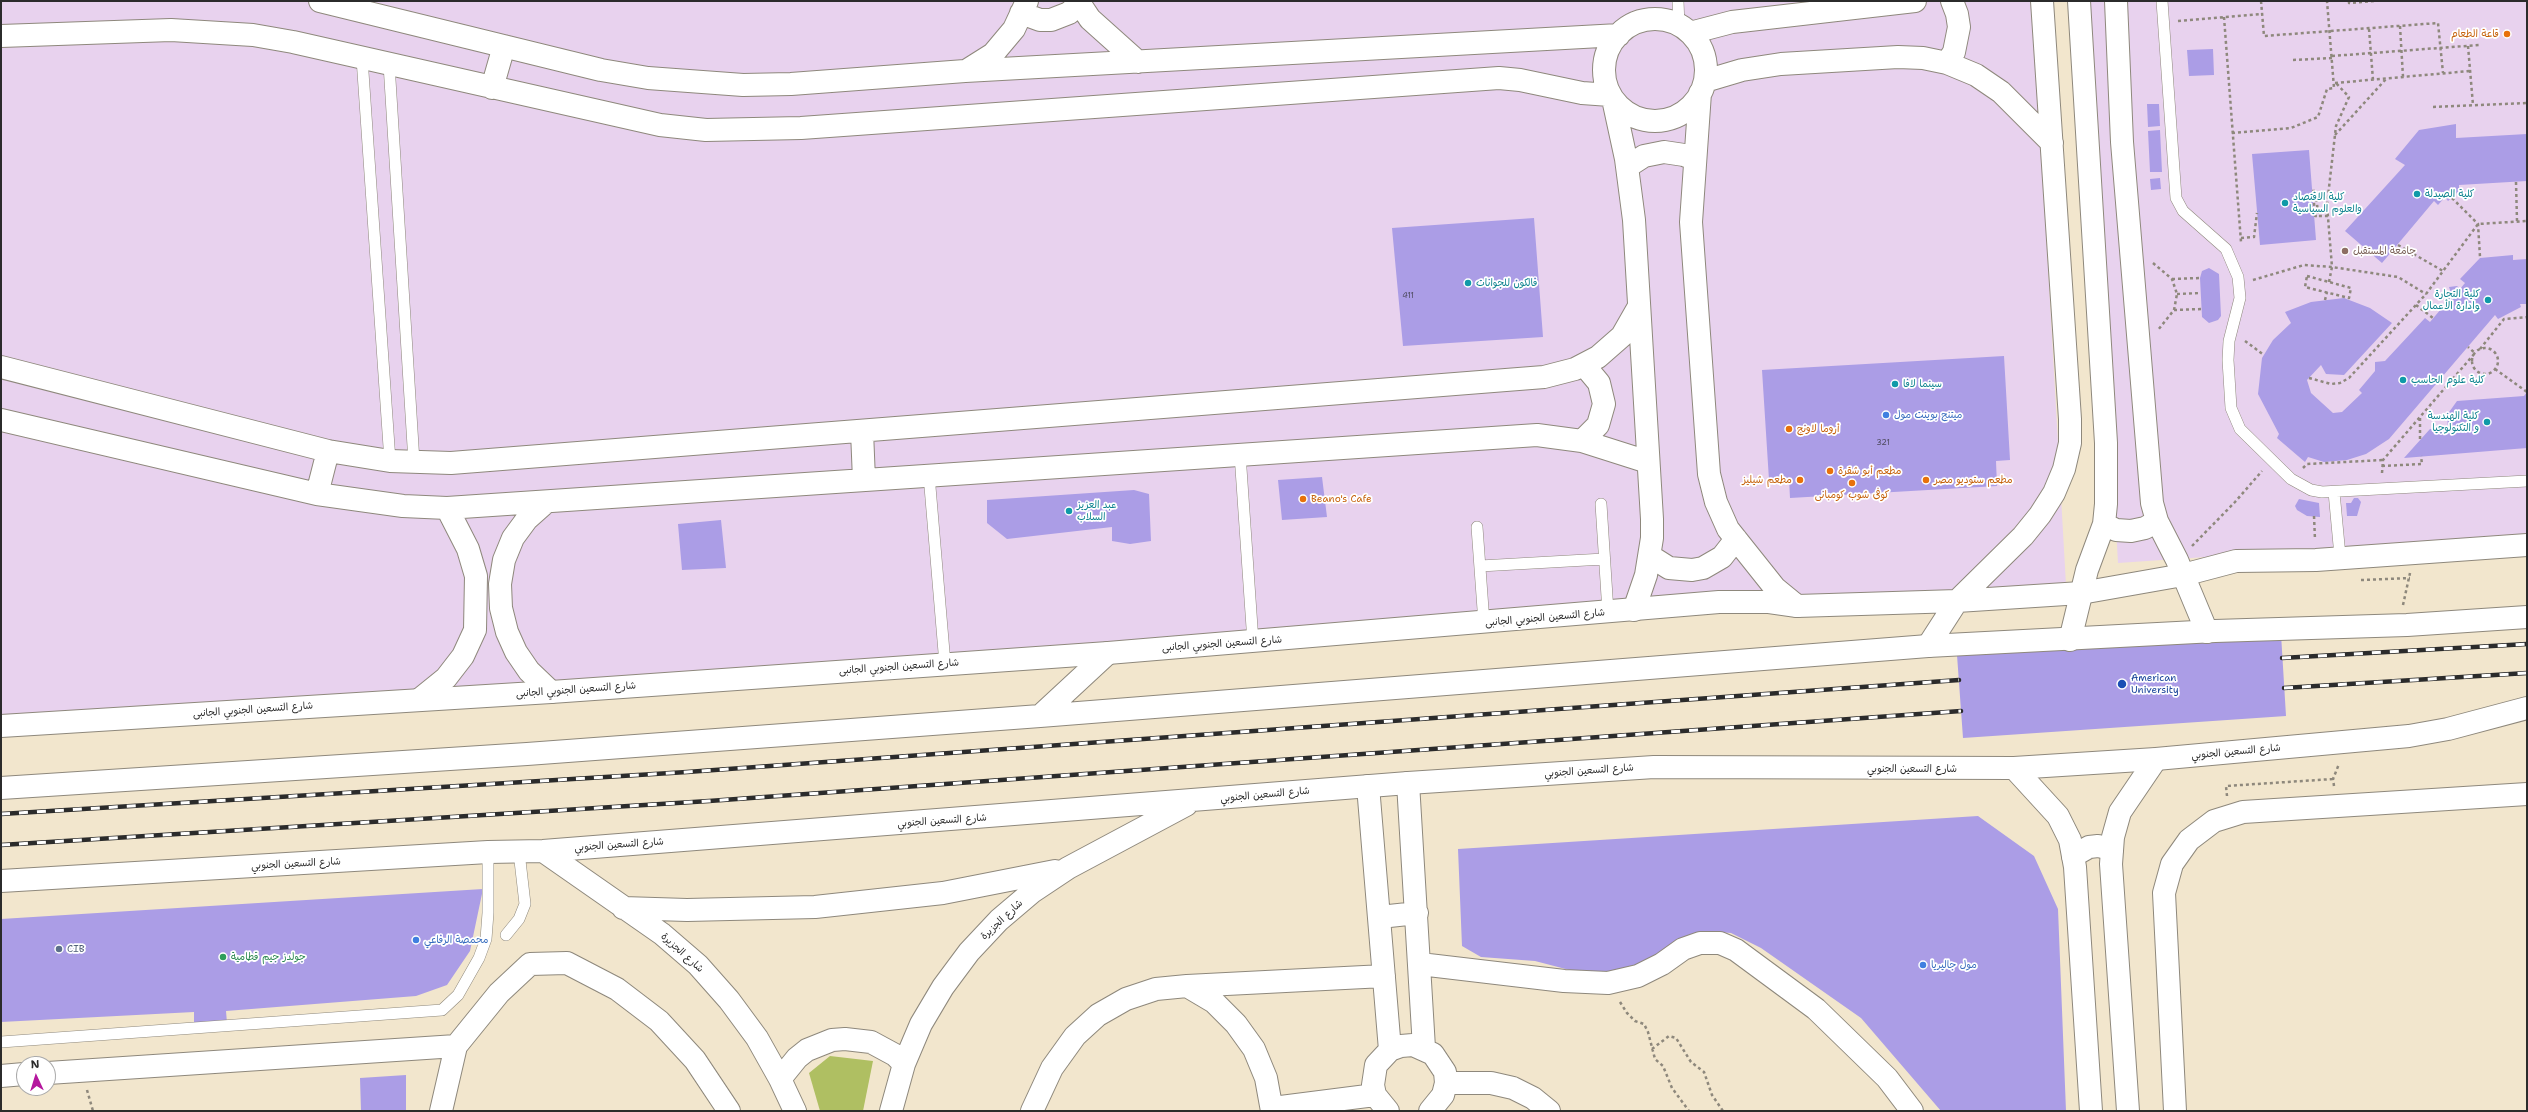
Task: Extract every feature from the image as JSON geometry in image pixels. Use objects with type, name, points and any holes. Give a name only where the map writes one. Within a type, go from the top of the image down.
[{"type":"street","points":[[320,1],[601,70],[696,83],[791,84],[965,71],[1619,35]]},
{"type":"street","points":[[1684,30],[1732,22],[1915,1]]},
{"type":"street","points":[[1947,63],[1956,46],[1959,27],[1952,1]]},
{"type":"street","points":[[1928,646],[1957,601],[2023,536],[2040,515],[2054,493],[2064,469],[2070,443],[2070,419],[2042,1]]},
{"type":"street","points":[[2070,640],[2081,592],[2104,524],[2106,504],[2106,443],[2079,1]]},
{"type":"street","points":[[2116,1],[2122,142],[2152,503],[2157,521],[2180,567],[2207,632]]},
{"type":"street","points":[[965,71],[993,54],[1014,29],[1024,7],[1040,20],[1051,20],[1069,13],[1079,2],[1090,19],[1138,62]]},
{"type":"street","points":[[1634,610],[1641,592],[1650,556],[1652,519],[1638,308],[1634,220],[1627,167],[1612,97],[1605,76],[1606,57],[1619,35],[1629,27],[1647,20],[1667,21],[1684,30],[1704,55],[1694,159],[1691,222],[1709,474],[1716,502],[1728,529],[1775,588],[1797,606]]},
{"type":"street","points":[[1,36],[171,30],[212,31],[294,42],[660,125],[706,130],[737,131],[1499,78],[1527,81],[1582,93],[1612,97],[1632,116],[1658,121],[1683,113],[1702,87],[1742,70],[1781,64],[1898,57],[1947,63],[1976,75],[2001,92],[2052,143]]},
{"type":"street","points":[[492,88],[504,46]]},
{"type":"street","points":[[1627,167],[1644,156],[1664,152],[1684,155],[1694,159]]},
{"type":"street","points":[[1,367],[328,451],[390,461],[487,461],[1544,377],[1565,373],[1584,365],[1611,347],[1628,327],[1638,308]]},
{"type":"street","points":[[1582,441],[1598,425],[1604,404],[1599,383],[1584,365]]},
{"type":"street","points":[[1,420],[317,494],[403,506],[447,508],[545,503],[1240,454],[1537,435],[1582,441],[1648,462]]},
{"type":"street","points":[[862,431],[864,480]]},
{"type":"street","points":[[317,494],[328,451]]},
{"type":"street","points":[[545,503],[527,519],[513,538],[504,560],[500,584],[501,608],[507,632],[516,652],[529,671],[551,692]]},
{"type":"street","points":[[420,700],[446,678],[463,656],[475,630],[476,576],[468,549],[447,508]]},
{"type":"street","points":[[2104,524],[2116,530],[2131,531],[2145,528],[2157,521]]},
{"type":"street","points":[[1650,556],[1669,568],[1692,570],[1703,568],[1722,557],[1736,539]]},
{"type":"street","name":"شارع التسعين الجنوبي الجانبى","points":[[1,726],[551,692],[1108,653],[1725,602],[1769,602],[1797,606],[1957,601],[2081,592],[2180,567],[2236,561],[2316,560],[2340,556],[2527,545]]},
{"type":"street","points":[[1,788],[527,754],[1040,716],[1928,646],[2207,632],[2398,625],[2527,617]]},
{"type":"street","points":[[1040,716],[1108,653]]},
{"type":"street","name":"شارع التسعين الجنوبي","points":[[1,881],[488,852],[544,851],[1193,802],[1408,783],[1668,767],[2014,768],[2156,759],[2409,736],[2448,729],[2527,708]]},
{"type":"street","points":[[2128,1111],[2112,837],[2120,812],[2156,759]]},
{"type":"street","points":[[2014,768],[2058,816],[2070,840],[2073,856],[2090,1111]]},
{"type":"street","points":[[1408,783],[1424,1048]]},
{"type":"street","points":[[1368,786],[1390,1050]]},
{"type":"street","points":[[2175,1111],[2164,893],[2172,864],[2180,851],[2195,834],[2214,821],[2243,812],[2527,794]]},
{"type":"street","name":"شارع الجزيرة","points":[[891,1111],[904,1064],[925,1018],[943,987],[969,952],[999,920],[1032,892],[1068,868],[1193,802]]},
{"type":"street","points":[[2073,856],[2089,847],[2098,846],[2112,849]]},
{"type":"street","name":"شارع الجزيرة","points":[[544,851],[668,940],[698,965],[729,1000],[757,1038],[780,1078],[795,1111]]},
{"type":"street","points":[[623,908],[687,910],[816,907],[943,893],[1068,868]]},
{"type":"street","points":[[1380,917],[1417,913]]},
{"type":"street","points":[[1420,964],[1564,981],[1608,983],[1638,976],[1662,964],[1683,949],[1700,943],[1720,943],[1736,950],[1816,1009],[1887,1078],[1912,1111]]},
{"type":"street","points":[[442,1111],[456,1046],[500,993],[530,964],[567,963],[617,989],[659,1022],[695,1060],[729,1111]]},
{"type":"street","points":[[1032,1111],[1052,1068],[1075,1036],[1098,1015],[1126,999],[1148,992],[1187,986],[1384,976]]},
{"type":"street","points":[[1187,986],[1214,1002],[1236,1024],[1254,1049],[1266,1078],[1272,1110],[1382,1103],[1372,1085],[1376,1065],[1390,1050],[1401,1046],[1413,1045],[1424,1048],[1440,1062],[1446,1083],[1443,1095],[1430,1111]]},
{"type":"street","points":[[780,1078],[797,1058],[807,1050],[826,1042],[845,1039],[871,1042],[895,1055],[904,1064]]},
{"type":"street","points":[[56,1071],[456,1046]]},
{"type":"street","points":[[1,1076],[16,1075]]},
{"type":"street","points":[[1446,1083],[1491,1083],[1513,1088],[1534,1098],[1547,1110]]},
{"type":"lane","points":[[1678,1],[1684,30]]},
{"type":"lane","points":[[2162,1],[2176,198],[2183,211],[2226,249],[2232,260],[2240,285],[2239,308],[2228,350],[2232,408],[2240,429],[2291,479],[2311,490],[2334,492],[2527,481]]},
{"type":"lane","points":[[362,58],[390,461]]},
{"type":"lane","points":[[389,64],[414,462]]},
{"type":"lane","points":[[1240,454],[1253,642]]},
{"type":"lane","points":[[928,476],[945,664]]},
{"type":"lane","points":[[2334,492],[2340,556]]},
{"type":"lane","points":[[1601,504],[1608,612]]},
{"type":"lane","points":[[1477,527],[1484,623]]},
{"type":"lane","points":[[1480,566],[1604,559]]},
{"type":"lane","points":[[1,1042],[442,1010],[458,995],[479,958],[486,939],[488,913],[488,852]]},
{"type":"lane","points":[[506,935],[519,919],[525,904],[519,852]]},
{"type":"path","points":[[2262,1],[2264,36],[2438,23],[2442,73]]},
{"type":"path","points":[[2232,133],[2291,128],[2318,117],[2327,88],[2334,88],[2335,83],[2327,1]]},
{"type":"path","points":[[2349,1],[2349,3],[2375,1]]},
{"type":"path","points":[[2163,23],[2262,14]]},
{"type":"path","points":[[2224,17],[2241,244]]},
{"type":"path","points":[[2400,26],[2403,77]]},
{"type":"path","points":[[2369,29],[2372,80]]},
{"type":"path","points":[[2468,46],[2473,105]]},
{"type":"path","points":[[2293,60],[2479,46]]},
{"type":"path","points":[[2335,83],[2470,71]]},
{"type":"path","points":[[2335,135],[2386,78]]},
{"type":"path","points":[[2329,282],[2332,266],[2328,216],[2335,135],[2336,126],[2349,96],[2335,83]]},
{"type":"path","points":[[2433,107],[2527,103]]},
{"type":"path","points":[[2516,182],[2517,221]]},
{"type":"path","points":[[2313,191],[2315,216],[2328,216]]},
{"type":"path","points":[[2452,198],[2478,224],[2480,258]]},
{"type":"path","points":[[2241,238],[2254,237],[2257,213]]},
{"type":"path","points":[[2309,378],[2331,384],[2340,383],[2349,378],[2426,294],[2478,224],[2527,221]]},
{"type":"path","points":[[2398,245],[2443,271]]},
{"type":"path","points":[[2131,248],[2172,279],[2177,294],[2174,310],[2140,350]]},
{"type":"path","points":[[2240,285],[2304,265],[2332,266],[2398,277],[2426,294]]},
{"type":"path","points":[[2307,276],[2329,282],[2351,288],[2349,298],[2304,287],[2307,276]]},
{"type":"path","points":[[2172,279],[2200,278]]},
{"type":"path","points":[[2325,300],[2327,292]]},
{"type":"path","points":[[2177,294],[2201,293]]},
{"type":"path","points":[[2416,305],[2433,318]]},
{"type":"path","points":[[2174,310],[2202,309]]},
{"type":"path","points":[[2382,490],[2382,460],[2480,349],[2504,319],[2527,317]]},
{"type":"path","points":[[2244,341],[2264,355]]},
{"type":"path","points":[[2468,347],[2475,353]]},
{"type":"path","points":[[2475,353],[2472,358],[2475,369],[2485,374],[2495,369],[2498,364],[2496,353],[2485,348],[2480,349]]},
{"type":"path","points":[[2495,369],[2527,392]]},
{"type":"path","points":[[2420,417],[2420,439]]},
{"type":"path","points":[[2382,466],[2422,464],[2421,456]]},
{"type":"path","points":[[2291,479],[2307,464],[2382,460]]},
{"type":"path","points":[[2180,567],[2263,469]]},
{"type":"path","points":[[2361,580],[2410,578],[2398,625]]},
{"type":"path","points":[[2226,786],[2333,780]]},
{"type":"path","points":[[1608,983],[1627,1013],[1635,1021],[1644,1024],[1648,1032],[1655,1059],[1663,1066],[1672,1088],[1689,1111]]},
{"type":"path","points":[[1652,1049],[1670,1036],[1676,1038],[1691,1062],[1704,1072],[1712,1095],[1723,1111]]},
{"type":"shaded area","points":[[1,1],[2033,1],[2066,585],[1,716]]},
{"type":"shaded area","name":"جامعة المستقبل","points":[[2087,1],[2527,1],[2527,535],[2118,563]]},
{"type":"green space","points":[[830,1056],[873,1061],[863,1111],[820,1111],[809,1073]]},
{"type":"building","points":[[2213,49],[2214,75],[2189,76],[2187,50]]},
{"type":"building","points":[[2147,104],[2159,104],[2160,126],[2148,127]]},
{"type":"building","name":"كلية الصيدلة","points":[[2456,124],[2456,138],[2527,134],[2527,181],[2459,185],[2459,191],[2448,201],[2445,197],[2438,205],[2434,201],[2382,263],[2345,231],[2405,165],[2395,159],[2419,130]]},
{"type":"building","points":[[2160,130],[2162,172],[2150,172],[2148,131]]},
{"type":"building","name":"كلية الاقتصاد والعلوم السياسية","points":[[2309,150],[2316,240],[2260,245],[2252,154]]},
{"type":"building","points":[[2160,178],[2161,189],[2151,190],[2150,179]]},
{"type":"building","name":"فالكون للجوانات","points":[[1534,218],[1543,337],[1403,346],[1392,228]]},
{"type":"building","points":[[2513,255],[2513,260],[2527,259],[2527,304],[2520,304],[2521,307],[2498,319],[2495,315],[2389,439],[2366,454],[2347,460],[2324,462],[2308,457],[2305,462],[2277,438],[2279,434],[2258,394],[2262,358],[2273,340],[2291,323],[2285,312],[2311,302],[2344,298],[2370,308],[2392,323],[2344,375],[2326,374],[2321,365],[2307,380],[2311,393],[2333,413],[2342,412],[2362,393],[2359,390],[2375,371],[2375,362],[2385,361],[2425,318],[2430,322],[2452,296],[2449,287],[2457,286],[2460,289],[2465,283],[2460,279],[2480,258]]},
{"type":"building","points":[[2209,268],[2219,274],[2221,316],[2218,320],[2209,323],[2202,317],[2200,278],[2202,271]]},
{"type":"building","name":"ميتنج بوينت مول","points":[[2004,356],[2010,460],[1996,461],[1997,486],[1790,498],[1789,479],[1769,480],[1762,370]]},
{"type":"building","name":"كلية الهندسة و التكنولوجيا","points":[[2527,392],[2527,448],[2404,458],[2430,429],[2448,428],[2447,415],[2457,401],[2524,396]]},
{"type":"building","name":"Beano's Cafe","points":[[1322,477],[1327,517],[1282,520],[1278,480]]},
{"type":"building","name":"عبد العزيز السلاب","points":[[1134,490],[1149,494],[1151,541],[1130,544],[1112,541],[1112,527],[1007,539],[987,523],[987,500]]},
{"type":"building","points":[[2354,498],[2358,498],[2361,502],[2357,516],[2347,516],[2346,503],[2351,503]]},
{"type":"building","points":[[2299,499],[2319,503],[2320,517],[2307,516],[2297,510],[2295,506]]},
{"type":"building","points":[[721,520],[726,568],[682,570],[678,524]]},
{"type":"building","name":"American University","points":[[2281,634],[2286,716],[1963,738],[1957,655]]},
{"type":"building","name":"مول جاليريا","points":[[1978,816],[2034,856],[2058,909],[2066,1111],[1941,1111],[1861,1018],[1761,948],[1731,933],[1705,931],[1686,938],[1659,958],[1605,974],[1581,973],[1535,961],[1481,957],[1462,946],[1458,849]]},
{"type":"building","points":[[483,889],[470,951],[447,985],[416,996],[226,1011],[227,1023],[194,1025],[194,1012],[1,1022],[1,919]]},
{"type":"building","points":[[406,1075],[406,1111],[361,1111],[360,1078]]},
{"type":"railway","points":[[2282,658],[2527,644]]},
{"type":"railway","points":[[2284,688],[2527,673]]},
{"type":"railway","points":[[1,814],[687,772],[1959,680]]},
{"type":"railway","points":[[1,845],[709,801],[1961,711]]},
{"type":"place","name":"قاعة الطعام","points":[[2507,34]]},
{"type":"place","name":"كلية الصيدلة","points":[[2417,194]]},
{"type":"place","name":"كلية الاقتصاد والعلوم السياسية","points":[[2285,203]]},
{"type":"place","name":"جامعة المستقبل","points":[[2345,251]]},
{"type":"place","name":"فالكون للجوانات","points":[[1468,283]]},
{"type":"place","name":"كلية التجارة وادارة الأعمال","points":[[2488,300]]},
{"type":"place","name":"كلية علوم الحاسب","points":[[2403,380]]},
{"type":"place","name":"سينما لافا","points":[[1895,384]]},
{"type":"place","name":"ميتنج بوينت مول","points":[[1886,415]]},
{"type":"place","name":"كلية الهندسة و التكنولوجيا","points":[[2487,422]]},
{"type":"place","name":"أروما لاونج","points":[[1789,429]]},
{"type":"place","name":"مطعم أبو شقرة","points":[[1830,471]]},
{"type":"place","name":"مطعم شيليز","points":[[1800,480]]},
{"type":"place","name":"مطعم ستوديو مصر","points":[[1926,480]]},
{"type":"place","name":"كوفى شوب كومبانى","points":[[1852,483]]},
{"type":"place","name":"Beano's Cafe","points":[[1303,499]]},
{"type":"place","name":"عبد العزيز السلاب","points":[[1069,511]]},
{"type":"place","name":"American University","points":[[2122,684]]},
{"type":"place","name":"محمصة الرفاعي","points":[[416,940]]},
{"type":"place","name":"CIB","points":[[59,949]]},
{"type":"place","name":"جولدز جيم قطامية","points":[[223,957]]},
{"type":"place","name":"مول جاليريا","points":[[1923,965]]}]
